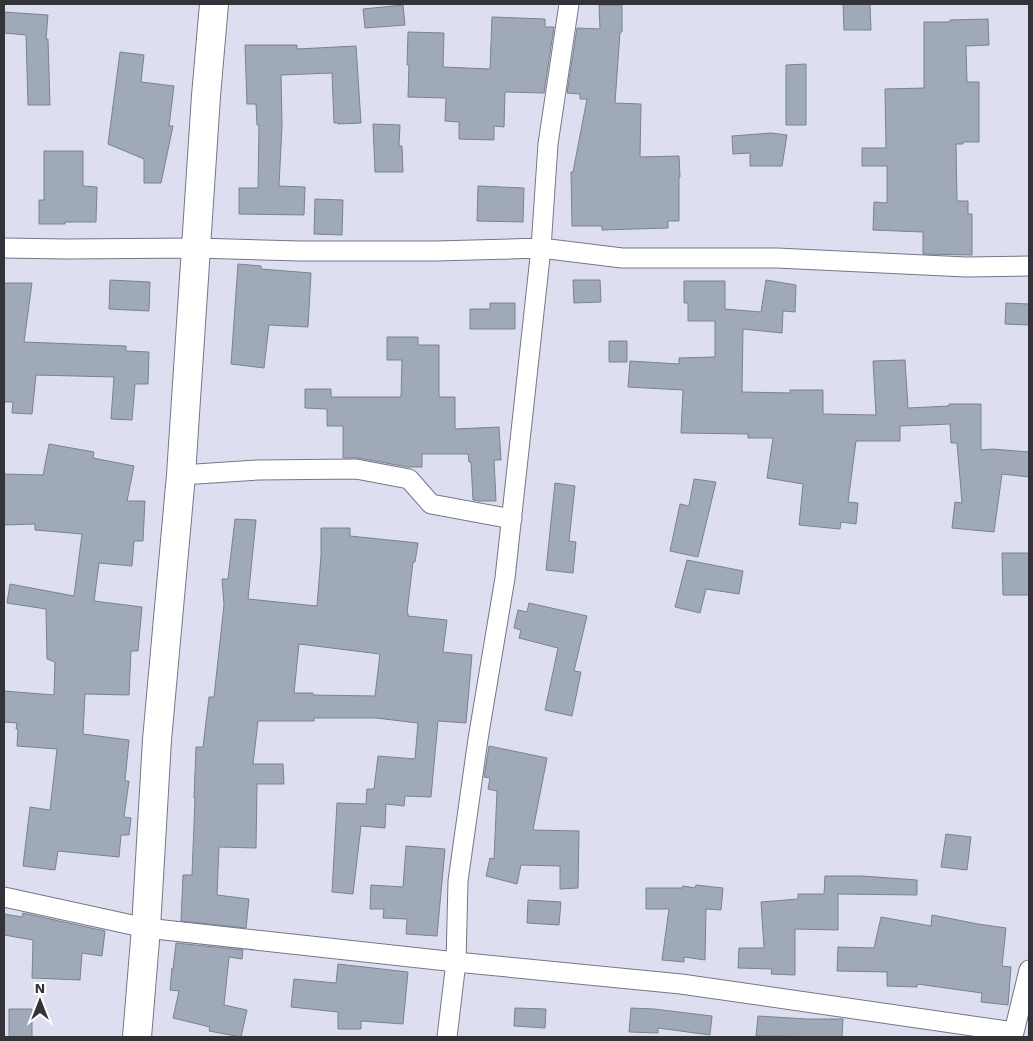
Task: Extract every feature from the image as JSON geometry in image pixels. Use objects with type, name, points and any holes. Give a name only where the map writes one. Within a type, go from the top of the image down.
[{"type":"main road","points":[[137,1037],[146,928],[157,740],[181,475],[206,96],[214,4]]},
{"type":"street","points":[[447,1037],[456,962],[458,881],[478,739],[505,578],[541,248],[548,144],[569,4]]},
{"type":"street","points":[[4,248],[196,248],[300,252],[541,248],[622,258],[776,258],[966,268],[1029,266]]},
{"type":"street","points":[[181,475],[258,470],[356,469],[409,479],[431,504],[512,519]]},
{"type":"street","points":[[4,897],[146,928],[456,962],[681,984],[1014,1035],[1029,970]]},
{"type":"building","points":[[843,4],[870,4],[871,30],[844,30]]},
{"type":"building","points":[[403,5],[405,25],[365,28],[363,9]]},
{"type":"building","points":[[599,5],[622,5],[622,32],[620,32],[615,103],[641,104],[640,157],[679,156],[679,221],[668,221],[668,228],[602,230],[602,226],[572,226],[571,172],[573,172],[587,99],[580,99],[580,94],[567,93],[577,28],[600,29]]},
{"type":"building","points":[[4,12],[48,15],[46,39],[48,39],[50,105],[28,105],[26,35],[4,33]]},
{"type":"building","points":[[492,17],[545,19],[545,27],[554,27],[544,93],[505,92],[504,127],[494,126],[494,140],[459,139],[459,122],[445,121],[446,98],[408,97],[408,32],[444,33],[443,67],[490,69]]},
{"type":"building","points":[[988,19],[989,45],[966,46],[967,82],[979,82],[979,142],[956,144],[957,201],[968,201],[968,214],[972,214],[972,255],[923,254],[923,232],[873,230],[874,202],[887,203],[887,166],[862,166],[862,148],[886,148],[885,89],[924,88],[924,22]]},
{"type":"building","points":[[245,45],[297,45],[297,49],[356,46],[361,123],[334,123],[332,73],[281,75],[282,126],[279,186],[305,187],[304,215],[239,214],[239,188],[258,188],[259,125],[257,125],[256,104],[247,104]]},
{"type":"building","points":[[120,52],[144,55],[141,82],[174,86],[169,126],[173,126],[161,183],[144,183],[144,159],[108,144]]},
{"type":"building","points":[[806,64],[806,125],[786,125],[786,65]]},
{"type":"building","points":[[373,124],[400,125],[399,146],[402,146],[403,172],[375,172]]},
{"type":"building","points":[[771,133],[787,135],[782,166],[750,166],[750,153],[733,154],[732,136]]},
{"type":"building","points":[[44,151],[83,151],[83,186],[97,187],[96,222],[39,224],[39,200],[44,200]]},
{"type":"building","points":[[478,186],[524,188],[523,222],[477,221]]},
{"type":"building","points":[[315,199],[343,200],[342,235],[314,234]]},
{"type":"building","points":[[238,264],[261,266],[261,269],[311,273],[308,327],[269,325],[264,368],[231,364]]},
{"type":"building","points":[[110,280],[150,282],[149,311],[109,309]]},
{"type":"building","points":[[573,280],[600,280],[601,302],[574,303]]},
{"type":"building","points":[[766,280],[796,285],[795,312],[783,311],[782,333],[743,329],[742,392],[790,393],[790,390],[823,390],[823,414],[876,415],[873,361],[905,360],[908,408],[949,406],[949,404],[981,404],[981,450],[1029,452],[1029,477],[1002,474],[994,532],[952,528],[955,502],[962,503],[957,443],[951,443],[950,424],[900,426],[900,441],[856,441],[848,502],[858,503],[856,524],[841,522],[840,529],[799,525],[803,484],[767,478],[773,438],[748,438],[748,434],[681,433],[683,390],[628,387],[630,361],[679,364],[679,358],[715,357],[715,321],[688,321],[688,303],[684,303],[684,281],[725,281],[725,309],[761,312]]},
{"type":"building","points":[[4,283],[32,283],[24,342],[126,346],[126,351],[149,352],[148,384],[135,384],[132,420],[111,419],[114,377],[36,375],[32,414],[12,413],[13,402],[4,402]]},
{"type":"building","points":[[490,303],[515,303],[515,329],[470,329],[470,309],[490,309]]},
{"type":"building","points":[[1006,303],[1029,304],[1029,325],[1005,324]]},
{"type":"building","points":[[387,337],[418,337],[418,345],[439,345],[439,397],[455,397],[455,429],[499,427],[501,460],[494,460],[496,501],[473,500],[471,462],[469,462],[468,454],[422,454],[422,467],[408,467],[358,458],[343,458],[343,426],[327,426],[327,409],[305,408],[305,389],[331,389],[331,397],[401,397],[402,360],[387,360]]},
{"type":"building","points":[[609,341],[627,341],[627,362],[609,362]]},
{"type":"building","points":[[49,444],[94,452],[93,458],[134,466],[127,501],[145,501],[143,541],[134,541],[132,566],[99,563],[94,601],[142,607],[138,651],[131,651],[129,695],[85,694],[83,734],[129,740],[125,781],[129,781],[124,817],[131,818],[129,835],[121,835],[119,857],[58,851],[55,870],[23,866],[30,807],[50,810],[57,749],[17,746],[17,723],[4,722],[4,691],[54,695],[55,662],[47,659],[46,609],[7,603],[10,584],[74,596],[82,534],[35,530],[35,524],[4,525],[4,474],[43,475]]},
{"type":"building","points":[[694,479],[716,482],[698,557],[670,551],[680,504],[689,506]]},
{"type":"building","points":[[555,483],[575,486],[569,541],[576,542],[573,573],[546,570]]},
{"type":"building","points":[[235,519],[256,520],[248,599],[317,606],[321,528],[350,528],[350,536],[418,543],[415,562],[413,562],[408,616],[447,620],[443,652],[472,655],[466,723],[438,721],[431,797],[405,796],[404,806],[386,804],[385,828],[361,826],[353,894],[332,892],[337,803],[366,804],[367,789],[374,789],[378,756],[415,759],[418,723],[376,718],[314,718],[314,721],[258,721],[253,764],[283,764],[284,784],[257,784],[256,848],[219,847],[217,895],[249,899],[246,928],[181,921],[183,875],[192,875],[196,747],[203,747],[209,697],[214,697],[224,605],[222,579],[228,579]],"holes":[[[299,644],[380,654],[375,696],[294,693]]]},
{"type":"building","points":[[1002,553],[1029,553],[1029,595],[1003,595]]},
{"type":"building","points":[[687,560],[743,571],[739,594],[706,589],[700,613],[675,607]]},
{"type":"building","points":[[529,603],[587,616],[574,671],[581,672],[572,716],[545,710],[558,648],[519,638],[521,630],[514,628],[518,610],[527,612]]},
{"type":"building","points":[[489,746],[547,758],[533,830],[579,831],[578,888],[560,889],[560,866],[521,865],[517,884],[486,876],[490,858],[494,859],[497,791],[488,789],[490,778],[484,777]]},
{"type":"building","points":[[946,834],[971,837],[967,870],[941,867]]},
{"type":"building","points":[[406,846],[445,849],[437,936],[406,934],[407,919],[383,918],[384,909],[370,909],[371,885],[403,887]]},
{"type":"building","points":[[825,876],[862,876],[917,880],[917,895],[838,894],[838,930],[795,929],[795,975],[771,974],[772,969],[738,968],[739,948],[764,948],[761,902],[798,899],[798,894],[824,894]]},
{"type":"building","points":[[696,885],[723,888],[721,910],[706,909],[705,960],[684,957],[684,962],[662,960],[669,909],[646,909],[646,888],[682,888],[683,886],[695,888]]},
{"type":"building","points":[[528,900],[561,902],[559,925],[527,923]]},
{"type":"building","points":[[23,913],[105,931],[102,956],[82,953],[80,980],[32,978],[33,940],[4,935],[4,914],[22,917]]},
{"type":"building","points":[[932,915],[1006,928],[1002,966],[1011,967],[1008,1005],[981,1002],[982,993],[917,984],[917,987],[887,986],[887,972],[837,971],[838,947],[874,948],[881,917],[931,926]]},
{"type":"building","points":[[176,943],[243,950],[242,959],[229,957],[224,1005],[247,1010],[241,1037],[209,1031],[210,1027],[173,1018],[179,991],[170,990]]},
{"type":"building","points":[[338,964],[408,972],[403,1024],[361,1021],[361,1029],[338,1029],[338,1012],[291,1007],[294,979],[336,983]]},
{"type":"building","points":[[515,1008],[546,1009],[545,1028],[514,1026]]},
{"type":"building","points":[[631,1008],[712,1016],[710,1035],[658,1028],[658,1033],[629,1032]]},
{"type":"building","points":[[9,1009],[32,1009],[32,1037],[9,1037]]},
{"type":"building","points":[[758,1016],[843,1019],[842,1037],[756,1036]]}]
